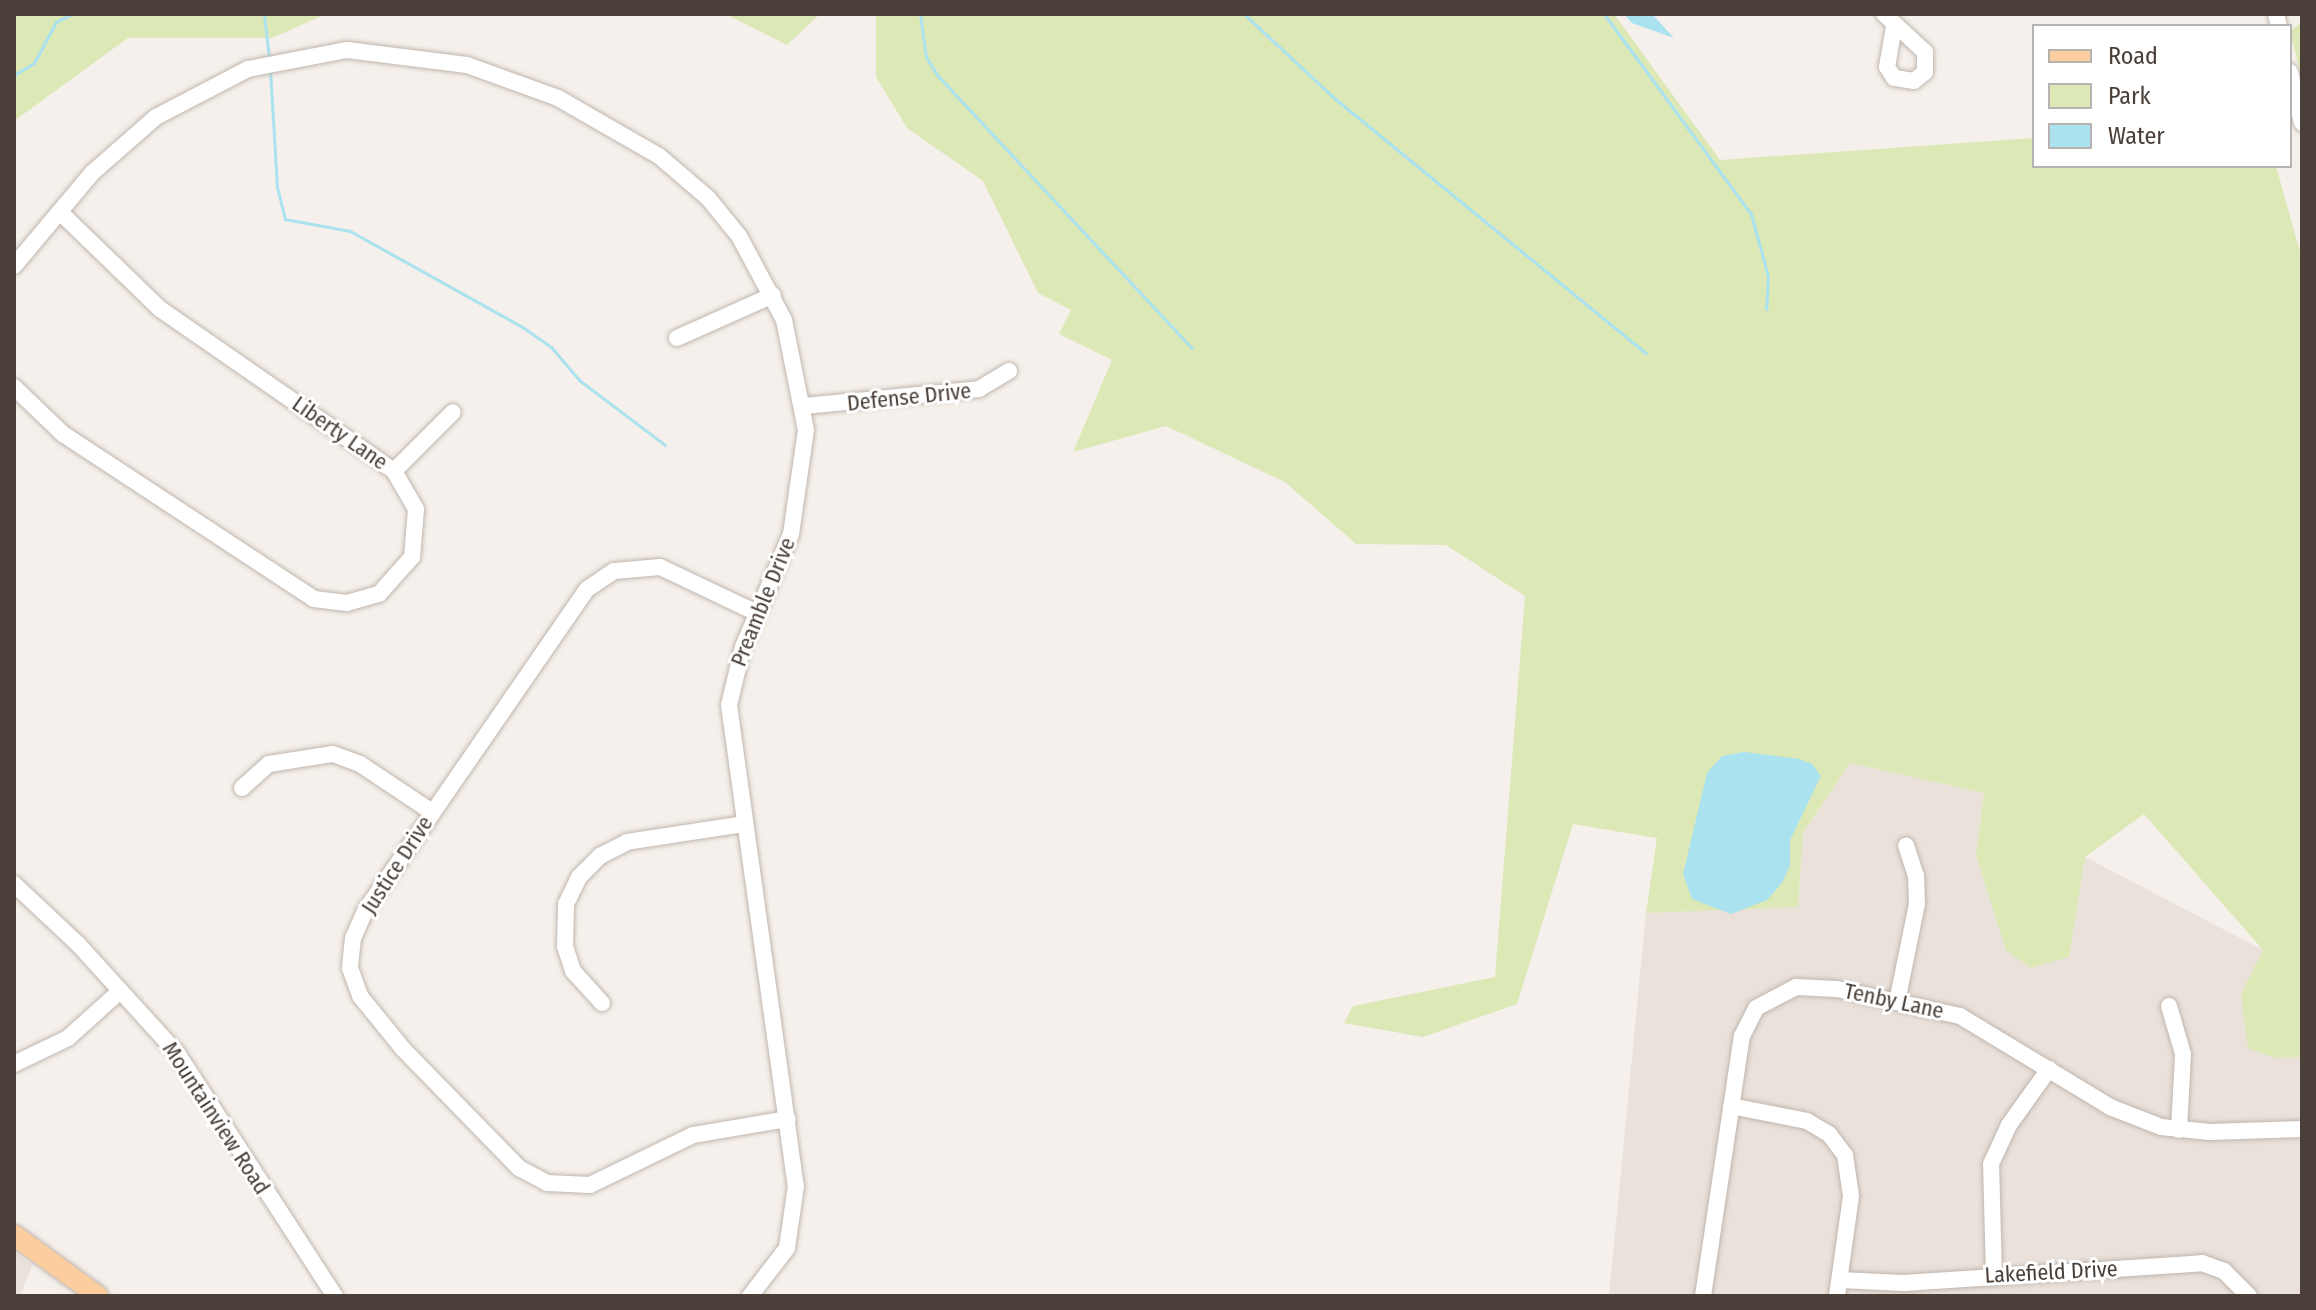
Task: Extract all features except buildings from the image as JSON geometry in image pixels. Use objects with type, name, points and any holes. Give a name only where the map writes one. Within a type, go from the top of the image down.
[{"type":"main road","points":[[14,1235],[98,1296]]},
{"type":"street","name":"Preamble Drive","points":[[14,266],[138,130],[229,76],[308,54],[408,54],[522,83],[628,135],[716,207],[773,295],[790,338],[804,406],[806,451],[797,514],[736,665],[729,705],[796,1186],[794,1227],[777,1266],[750,1296]]},
{"type":"street","points":[[2292,80],[2302,123]]},
{"type":"street","name":"Liberty Lane","points":[[14,387],[63,434],[285,583],[331,603],[379,594],[412,557],[416,509],[394,471],[159,308],[60,212]]},
{"type":"street","points":[[677,338],[773,295]]},
{"type":"street","name":"Defense Drive","points":[[804,406],[979,389],[1009,371]]},
{"type":"street","points":[[394,471],[453,412]]},
{"type":"street","name":"Justice Drive","points":[[757,613],[660,567],[629,567],[599,579],[565,616],[359,923],[350,968],[360,996],[379,1022],[519,1168],[561,1186],[590,1185],[693,1135],[788,1119]]},
{"type":"street","points":[[242,788],[269,764],[333,754],[360,764],[432,812]]},
{"type":"street","points":[[602,1003],[573,971],[565,946],[566,904],[579,877],[600,856],[627,842],[744,824]]},
{"type":"street","points":[[1897,1002],[1917,904],[1916,876],[1906,846]]},
{"type":"street","name":"Mountainview Road","points":[[14,884],[120,991],[199,1083],[311,1267],[335,1296]]},
{"type":"street","name":"Tenby Lane","points":[[1703,1296],[1747,1021],[1768,998],[1809,985],[1897,1002],[1976,1023],[2123,1114],[2179,1130],[2302,1129]]},
{"type":"street","points":[[14,1064],[68,1038],[120,991]]},
{"type":"street","points":[[2169,1006],[2183,1054],[2179,1130]]},
{"type":"street","points":[[1994,1276],[1991,1164],[2009,1125],[2049,1069]]},
{"type":"street","points":[[1731,1106],[1807,1121],[1838,1144],[1851,1181],[1839,1288]]},
{"type":"street","name":"Lakefield Drive","points":[[1839,1288],[2202,1263],[2235,1278],[2249,1296]]},
{"type":"shaded area","points":[[1850,763],[1984,793],[1976,856],[2006,950],[2069,957],[2085,857],[2263,950],[2275,1058],[2302,1057],[2302,1296],[1609,1296],[1646,913],[1798,907],[1803,834]]},
{"type":"shaded area","points":[[14,1252],[32,1265],[20,1296],[14,1296]]},
{"type":"green space","points":[[14,14],[326,14],[272,38],[128,38],[14,121]]},
{"type":"green space","points":[[725,14],[820,14],[787,45]]},
{"type":"green space","points":[[876,14],[1614,14],[1720,160],[2032,138],[2032,168],[2277,168],[2302,259],[2302,1057],[2275,1058],[2248,1048],[2241,994],[2263,950],[2144,814],[2085,857],[2069,957],[2031,968],[2006,950],[1976,856],[1984,793],[1850,763],[1803,833],[1798,907],[1646,913],[1657,838],[1573,824],[1517,1004],[1423,1037],[1344,1023],[1353,1006],[1495,977],[1525,596],[1446,545],[1356,544],[1285,482],[1166,426],[1073,452],[1112,360],[1059,334],[1071,310],[1038,293],[983,181],[907,128],[876,77]]},
{"type":"green space","points":[[2302,22],[2302,80],[2292,39],[2292,30]]},
{"type":"water","points":[[1624,14],[1652,14],[1674,38],[1632,23]]},
{"type":"water","points":[[1744,752],[1799,759],[1812,764],[1821,776],[1790,840],[1790,866],[1782,883],[1767,900],[1731,914],[1692,899],[1683,874],[1707,773],[1722,756]]},
{"type":"waterway","points":[[14,75],[34,63],[56,22],[72,14]]},
{"type":"waterway","points":[[264,14],[269,58]]},
{"type":"waterway","points":[[920,14],[926,57],[938,76],[1192,348]]},
{"type":"waterway","points":[[1244,14],[1334,98],[1646,353]]},
{"type":"waterway","points":[[1604,14],[1751,214],[1768,276],[1766,309]]},
{"type":"waterway","points":[[270,69],[277,187],[285,219],[350,231],[521,326],[552,348],[579,380],[665,445]]}]
